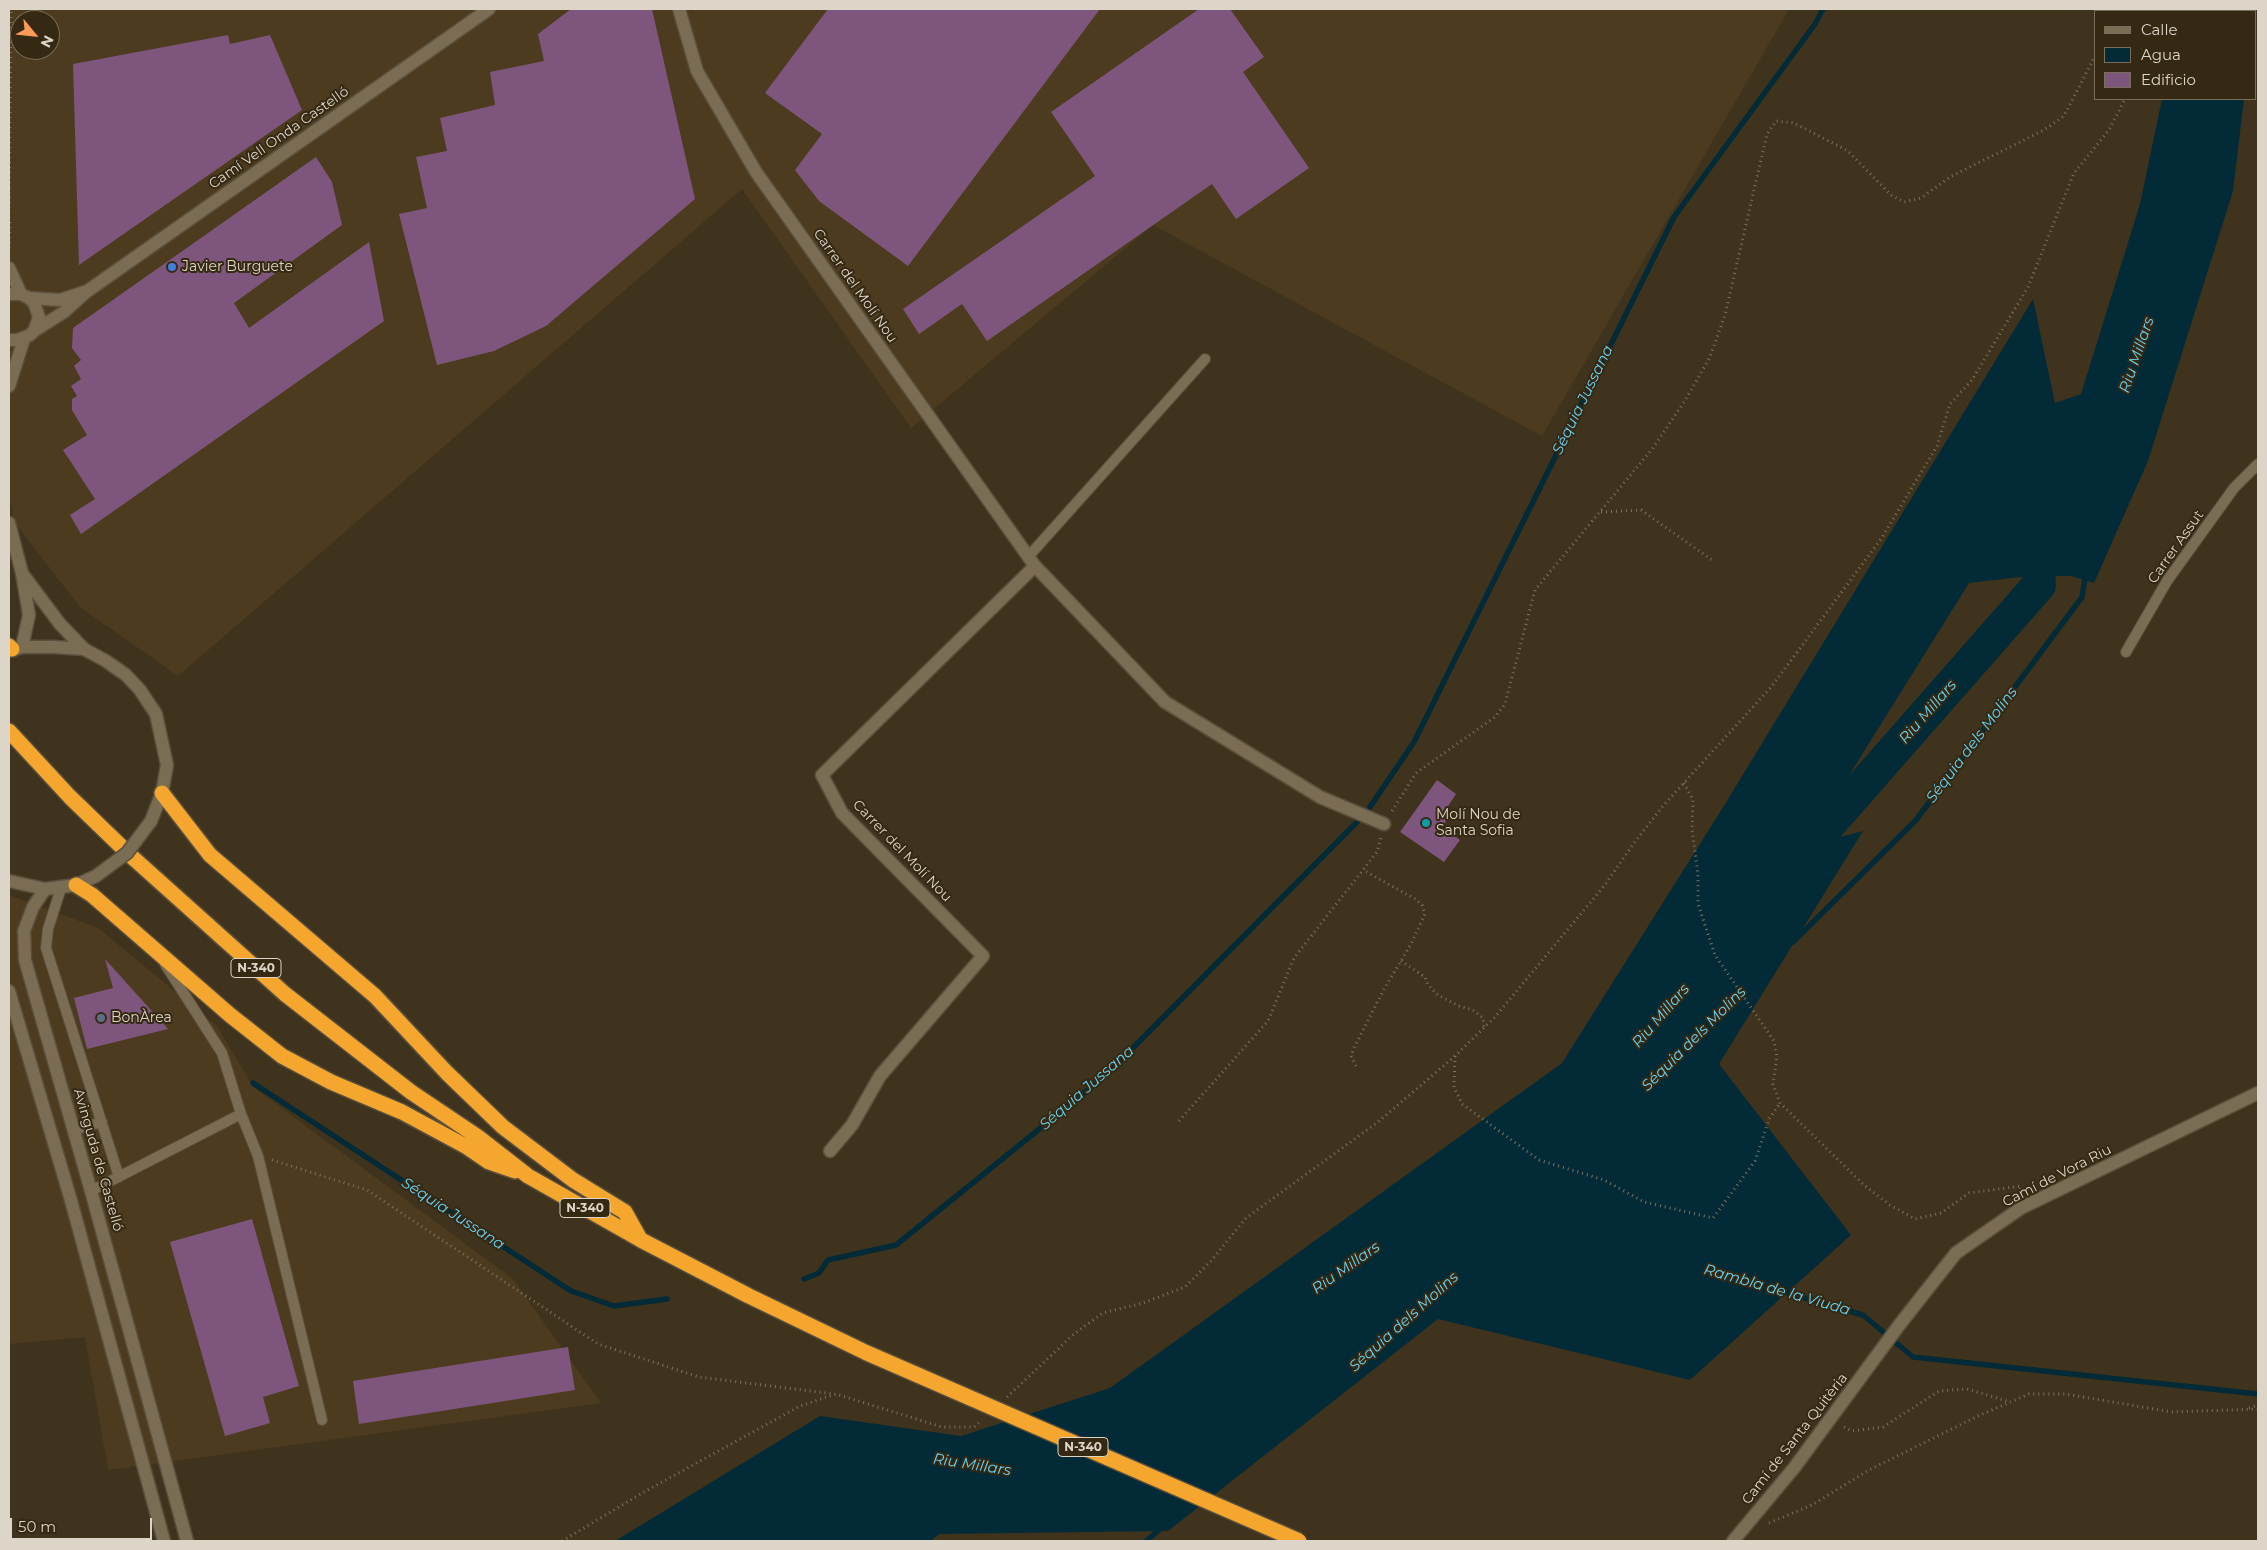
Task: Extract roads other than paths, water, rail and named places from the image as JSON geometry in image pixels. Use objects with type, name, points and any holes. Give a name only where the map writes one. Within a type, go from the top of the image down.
[{"type":"highway","name":"N-340","points":[[9,731],[70,797],[131,856],[285,994],[410,1092],[478,1137],[528,1176],[641,1240],[749,1296],[867,1352],[1299,1541]]},
{"type":"highway","points":[[162,793],[210,855],[375,996],[447,1073],[503,1127],[573,1180],[625,1212],[641,1240]]},
{"type":"highway","points":[[76,885],[92,895],[230,1015],[282,1056],[331,1082],[402,1112],[467,1147],[489,1162],[528,1176]]},
{"type":"street","name":"Camí Vell Onda Castelló","points":[[24,339],[64,312],[86,292],[489,9]]},
{"type":"street","name":"Carrer del Molí Nou","points":[[679,9],[697,71],[756,172],[1031,562],[1165,702],[1320,797],[1384,824]]},
{"type":"street","points":[[9,268],[20,295],[34,303],[39,317],[34,331]]},
{"type":"street","name":"Camí Vell Onda Castelló","points":[[20,295],[60,300],[86,292]]},
{"type":"street","points":[[9,340],[24,339],[9,386]]},
{"type":"street","points":[[9,523],[22,573],[29,615],[13,648],[54,646],[84,649]]},
{"type":"street","name":"Carrer del Molí Nou","points":[[830,1152],[852,1125],[880,1076],[983,956],[842,812],[822,774],[1031,562]]},
{"type":"street","points":[[9,881],[45,889],[76,885],[96,876],[127,853],[152,821],[162,793],[167,766],[156,714],[140,690],[126,676],[106,661],[84,649],[60,624],[22,573]]},
{"type":"street","name":"Avinguda de Castelló","points":[[45,889],[33,907],[24,931],[25,960],[74,1130],[187,1541]]},
{"type":"street","points":[[9,991],[70,1197],[164,1541]]},
{"type":"street","name":"Camí de Vora Riu","points":[[1879,1354],[1956,1253],[2021,1208],[2258,1093]]},
{"type":"street","name":"Camí de Santa Quitèria","points":[[1732,1541],[1794,1468],[1879,1354]]},
{"type":"lane","points":[[1031,562],[1206,359]]},
{"type":"lane","name":"Carrer Assut","points":[[2126,652],[2167,581],[2234,488],[2258,464]]},
{"type":"lane","points":[[61,888],[48,929],[46,948],[119,1177]]},
{"type":"lane","points":[[160,954],[222,1053],[241,1114],[258,1156],[322,1420]]},
{"type":"lane","points":[[91,1191],[241,1114]]},
{"type":"lane","points":[[74,1130],[102,1122]]},
{"type":"water","points":[[2162,100],[2244,100],[2233,191],[2148,461],[2094,583],[2071,576],[2029,576],[1969,583],[1805,846],[1863,831],[1719,1064],[1851,1235],[1690,1380],[1438,1319],[1168,1531],[939,1534],[931,1541],[615,1541],[820,1416],[961,1436],[1110,1388],[1562,1063],[1725,804],[2033,299],[2055,403],[2081,394],[2140,204]]},
{"type":"waterway","name":"Séquia Jussana","points":[[1370,807],[1414,742],[1674,217],[1815,24],[1823,9]]},
{"type":"waterway","name":"Riu Millars","points":[[1780,880],[2039,585],[2036,531]]},
{"type":"waterway","name":"Séquia dels Molins","points":[[1793,942],[1916,820],[2082,597],[2086,573]]},
{"type":"waterway","name":"Séquia Jussana","points":[[804,1279],[819,1273],[828,1260],[896,1245],[1106,1075],[1357,822]]},
{"type":"waterway","name":"Séquia Jussana","points":[[253,1083],[571,1291],[614,1306],[667,1299]]},
{"type":"waterway","name":"Rambla de la Viuda","points":[[1781,1291],[1863,1315],[1913,1357],[2258,1394]]},
{"type":"waterway","name":"Séquia dels Molins","points":[[1146,1541],[1164,1526]]},
{"type":"place","name":"Javier Burguete","points":[[172,267]]},
{"type":"place","name":"Molí Nou de Santa Sofia","points":[[1426,823]]},
{"type":"place","name":"BonÀrea","points":[[101,1018]]}]
